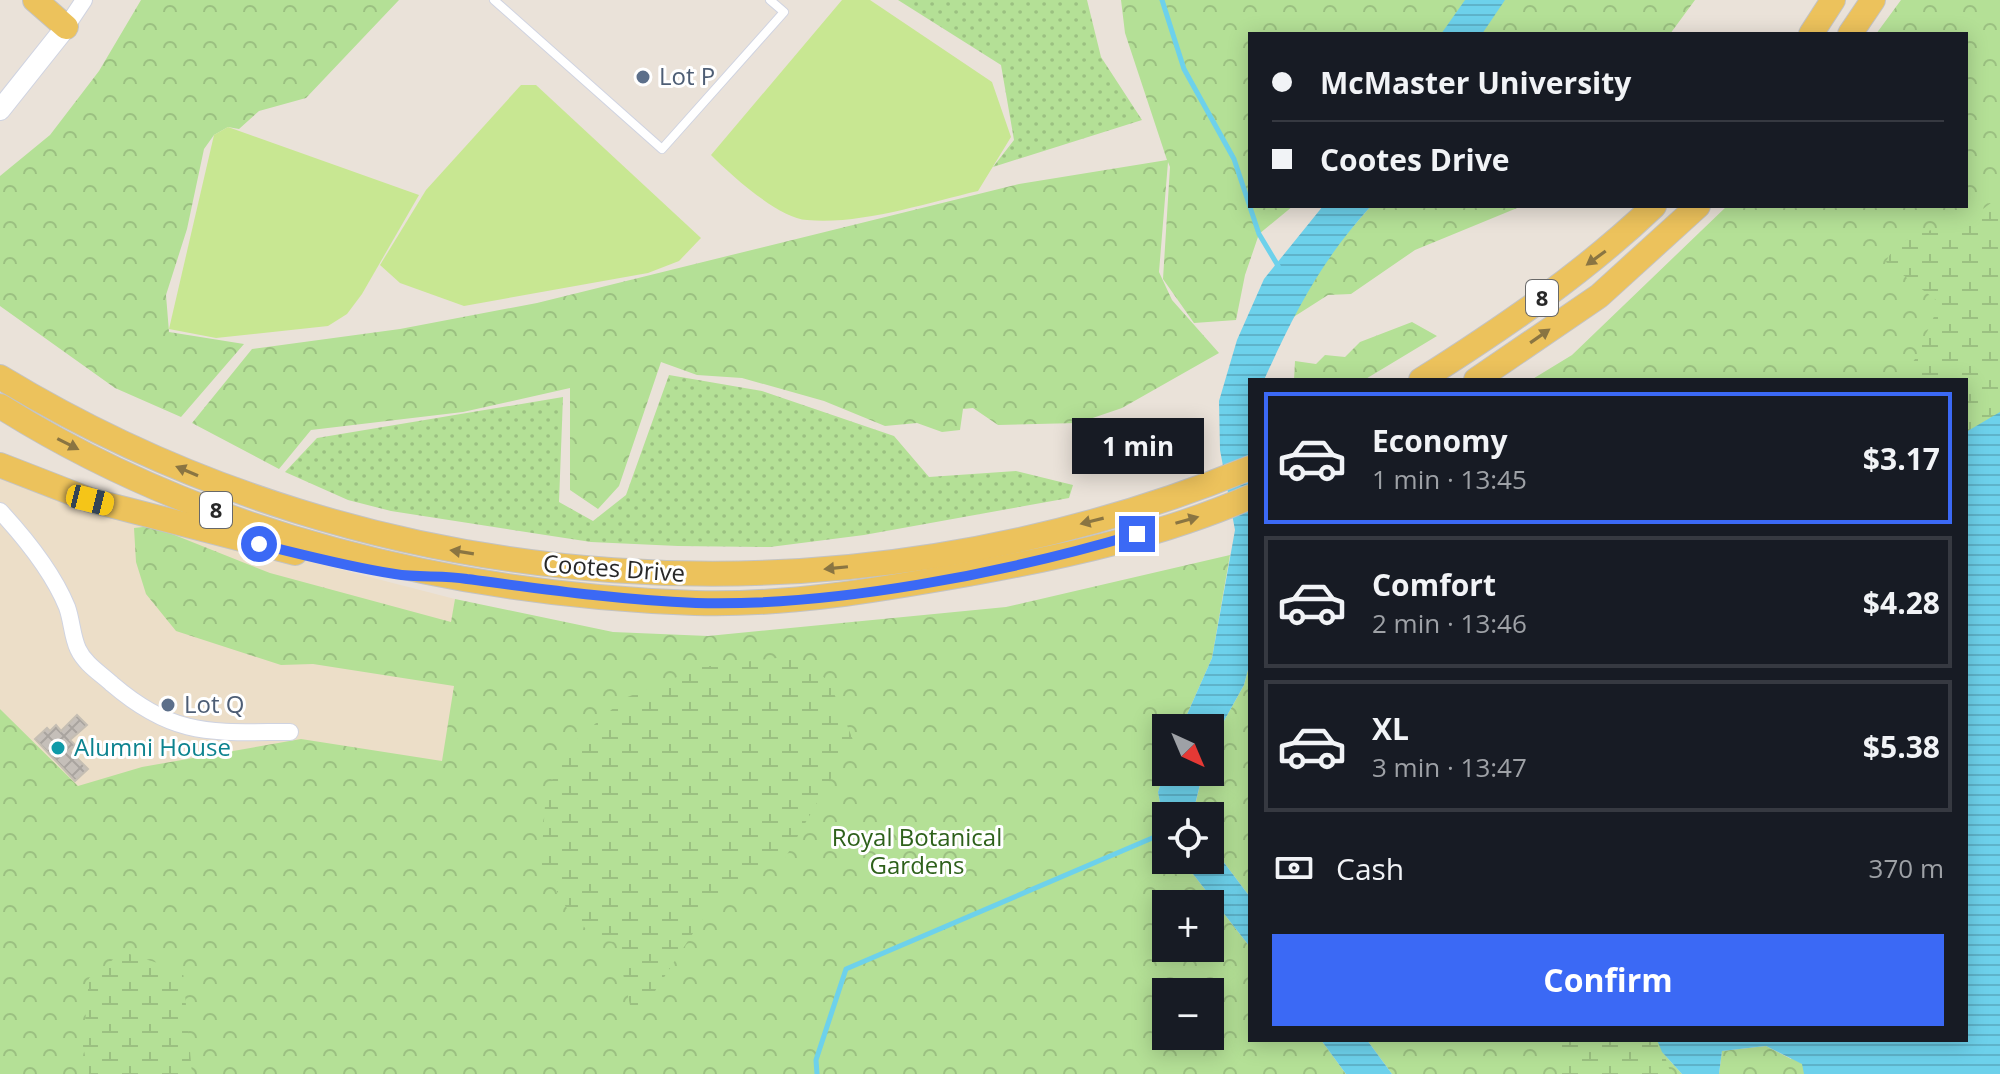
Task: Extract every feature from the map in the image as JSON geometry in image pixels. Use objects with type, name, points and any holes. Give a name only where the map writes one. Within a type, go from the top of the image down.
[{"type":"main road","points":[[35,0],[66,27]]},
{"type":"main road","points":[[1812,32],[1833,0]]},
{"type":"main road","points":[[1851,32],[1873,0]]},
{"type":"main road","name":"8","points":[[1424,378],[1489,337],[1612,247],[1652,208]]},
{"type":"main road","name":"8","points":[[1479,378],[1599,296],[1696,208]]},
{"type":"main road","name":"Cootes Drive","points":[[1,377],[96,430],[154,457],[307,516],[412,544],[539,565],[638,574],[747,575],[823,570],[976,548],[1126,512],[1248,469]]},
{"type":"main road","name":"Cootes Drive","points":[[0,406],[103,461],[230,516],[361,557],[447,576],[560,591],[697,603],[793,598],[887,588],[1055,558],[1219,511],[1248,498]]},
{"type":"main road","points":[[0,465],[90,500],[315,558],[398,575],[447,576]]},
{"type":"street","points":[[0,110],[84,0]]},
{"type":"street","points":[[0,511],[31,547],[65,603],[76,646],[84,659],[128,697],[156,717],[191,729],[290,732]]},
{"type":"lane","points":[[494,0],[662,149],[784,12],[770,0]]},
{"type":"shaded area","points":[[0,471],[167,525],[455,599],[450,639],[456,685],[438,803],[88,799],[0,709]]},
{"type":"green space","points":[[141,0],[399,0],[306,98],[259,111],[239,129],[228,127],[214,135],[204,149],[187,229],[166,295],[169,332],[244,344],[181,417],[115,388],[0,306],[0,176],[50,135],[99,71]]},
{"type":"green space","points":[[842,0],[870,0],[992,82],[1011,137],[978,191],[871,216],[807,220],[769,204],[711,155]]},
{"type":"green space","points":[[898,0],[1087,0],[1101,57],[1142,120],[993,167],[1014,140],[1001,65]]},
{"type":"green space","points":[[1121,0],[1695,0],[1671,32],[1248,32],[1248,208],[1291,208],[1259,234],[1245,275],[1236,320],[1194,323],[1163,279],[1168,162],[1159,272],[1172,300],[1219,353],[1122,408],[1078,423],[998,425],[973,408],[963,409],[960,430],[942,432],[917,423],[885,426],[824,401],[742,378],[697,375],[661,362],[619,486],[598,509],[570,490],[570,388],[463,412],[311,430],[279,469],[192,423],[252,349],[400,329],[537,303],[1019,184],[1167,160],[1125,33]]},
{"type":"green space","points":[[1901,0],[2000,0],[2000,412],[1968,382],[1968,378],[1534,378],[1572,355],[1725,208],[1968,208],[1968,32],[1877,32]]},
{"type":"green space","points":[[521,85],[536,85],[701,238],[679,261],[648,273],[464,306],[400,283],[380,265],[426,190]]},
{"type":"green space","points":[[228,127],[419,195],[362,294],[347,314],[328,326],[216,338],[169,329],[214,135]]},
{"type":"green space","points":[[2000,196],[2000,447],[1968,463],[1968,378],[1901,378],[1915,359],[1940,303],[1886,262],[1892,251],[1911,237],[1957,223],[1981,211]]},
{"type":"green space","points":[[1369,208],[1517,208],[1415,250],[1351,294],[1328,295],[1292,318],[1323,261]]},
{"type":"green space","points":[[1412,322],[1437,336],[1367,378],[1294,378],[1295,361],[1316,364],[1325,355],[1345,357],[1360,342]]},
{"type":"green space","points":[[669,375],[762,391],[894,436],[929,477],[1016,471],[1073,485],[1069,498],[864,535],[770,547],[678,546],[591,542],[391,511],[348,500],[285,472],[317,438],[563,397],[559,502],[593,521],[626,495]]},
{"type":"green space","name":"Royal Botanical Gardens","points":[[152,526],[270,573],[451,622],[455,599],[613,632],[708,636],[1006,607],[1230,555],[1212,658],[1187,714],[1152,714],[1152,786],[1160,786],[1160,802],[1152,802],[1152,874],[1193,874],[1205,890],[1152,890],[1152,962],[1224,962],[1224,914],[1248,944],[1248,1042],[1322,1042],[1346,1074],[0,1074],[0,709],[78,786],[142,767],[301,739],[442,761],[454,686],[313,664],[281,665],[176,631],[146,594],[136,562],[134,528]]},
{"type":"green space","points":[[793,656],[829,681],[853,740],[784,860],[722,889],[634,1023],[616,942],[596,940],[566,907],[541,864],[546,791],[573,743],[625,698],[702,667]]},
{"type":"green space","points":[[1248,670],[1248,894],[1224,863],[1224,802],[1196,802],[1200,786],[1224,786],[1224,721],[1244,685]]},
{"type":"green space","points":[[123,952],[183,971],[192,1074],[89,1074],[83,1046],[89,978]]},
{"type":"green space","points":[[1368,1042],[1658,1042],[1662,1052],[1682,1074],[1392,1074]]},
{"type":"green space","points":[[1559,1042],[1660,1042],[1671,1074],[1559,1074]]},
{"type":"green space","points":[[1766,1046],[1791,1059],[1803,1046],[1817,1074],[1719,1074],[1722,1051]]},
{"type":"water","points":[[1465,0],[1505,0],[1483,32],[1442,32]]},
{"type":"water","points":[[1321,208],[1369,208],[1337,247],[1310,288],[1265,378],[1248,378],[1248,670],[1244,685],[1224,721],[1224,714],[1187,714],[1212,658],[1235,530],[1220,450],[1219,401],[1237,340],[1264,279]]},
{"type":"water","points":[[2000,412],[2000,1074],[1804,1074],[1802,1064],[1766,1046],[1722,1051],[1719,1074],[1682,1074],[1662,1052],[1658,1042],[1968,1042],[1968,431]]},
{"type":"water","points":[[1160,786],[1200,786],[1196,802],[1160,802]]},
{"type":"water","points":[[1224,863],[1248,894],[1248,944],[1224,914],[1224,890],[1205,890],[1193,874],[1224,874]]},
{"type":"water","points":[[1322,1042],[1368,1042],[1392,1074],[1346,1074]]},
{"type":"building","name":"Alumni House","points":[[77,715],[87,725],[70,740],[75,745],[70,751],[88,769],[75,781],[35,739],[47,728],[50,731],[56,725],[61,731]]},
{"type":"waterway","points":[[1162,0],[1184,69],[1234,159],[1248,201]]},
{"type":"waterway","points":[[1250,208],[1259,234],[1280,269]]},
{"type":"waterway","points":[[817,1074],[816,1060],[846,969],[1152,838]]},
{"type":"place","name":"Lot P","points":[[643,77]]},
{"type":"place","name":"Lot Q","points":[[168,705]]},
{"type":"place","name":"Alumni House","points":[[58,748]]},
{"type":"route","points":[[259,544],[398,575],[447,576],[560,591],[697,603],[793,598],[887,588],[1055,558],[1137,534]]}]
